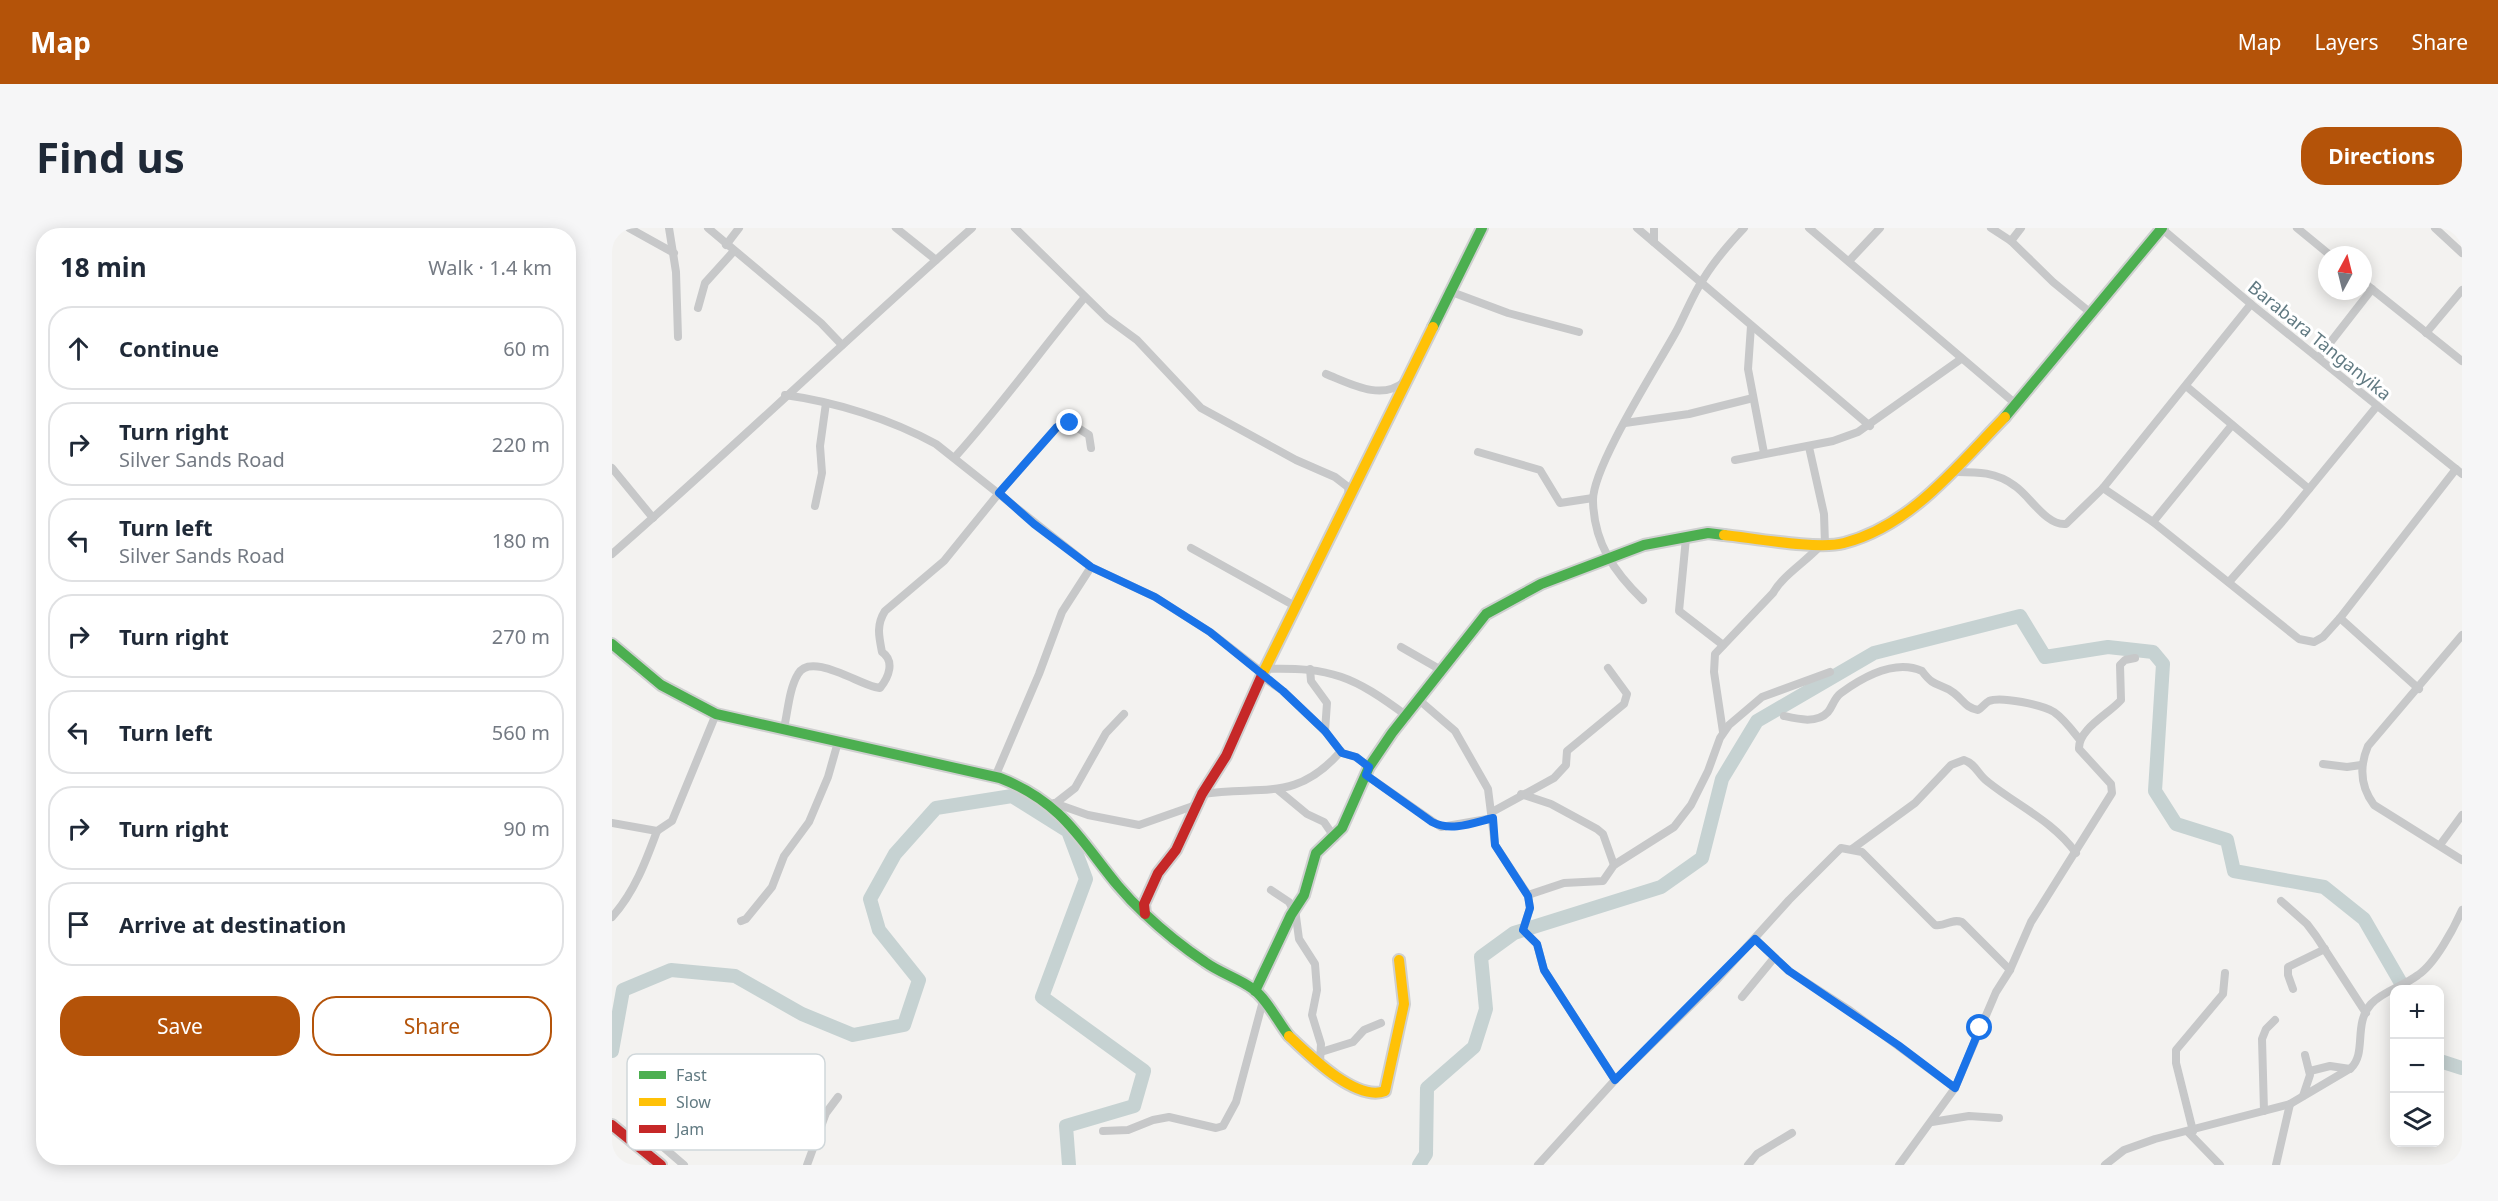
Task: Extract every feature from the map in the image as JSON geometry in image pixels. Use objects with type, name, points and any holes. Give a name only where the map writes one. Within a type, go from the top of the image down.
[{"type":"main road","points":[[1145,914],[1144,904],[1158,873],[1176,850],[1196,805],[1226,756],[1295,606],[1482,228]]},
{"type":"main road","points":[[1255,991],[1294,910],[1304,895],[1313,859],[1335,838],[1346,821],[1367,771],[1441,670],[1476,626],[1495,608],[1541,584],[1644,545],[1708,533],[1842,544],[1877,530],[1906,513],[1952,472],[2017,405],[2161,228]]},
{"type":"main road","points":[[612,644],[640,669],[688,704],[716,714],[995,777],[1018,785],[1052,805],[1080,834],[1124,893],[1145,914],[1206,963],[1255,991],[1289,1037],[1320,1057],[1346,1084],[1377,1094],[1385,1091],[1404,1004],[1399,960]]},
{"type":"main road","points":[[614,1127],[626,1135]]},
{"type":"main road","points":[[644,1150],[661,1165]]},
{"type":"street","points":[[629,228],[674,253]]},
{"type":"street","points":[[669,228],[674,253],[678,337]]},
{"type":"street","points":[[708,228],[733,252],[821,323],[842,345]]},
{"type":"street","points":[[726,245],[739,228]]},
{"type":"street","points":[[897,228],[936,260]]},
{"type":"street","points":[[612,554],[700,478],[785,395],[972,228]]},
{"type":"street","points":[[1015,228],[1107,318],[1137,340],[1201,408],[1296,460],[1335,477],[1348,487],[1348,499]]},
{"type":"street","points":[[1637,228],[1702,280],[1751,326],[1870,426]]},
{"type":"street","points":[[1654,228],[1654,242]]},
{"type":"street","points":[[1643,600],[1607,559],[1595,519],[1593,498],[1607,460],[1625,423],[1702,280],[1744,228]]},
{"type":"street","points":[[1809,228],[2017,405]]},
{"type":"street","points":[[1849,261],[1880,228]]},
{"type":"street","points":[[1991,228],[2011,241],[2053,282],[2092,314]]},
{"type":"street","points":[[2011,241],[2021,228]]},
{"type":"street","name":"Barabara Tanganyika","points":[[2161,228],[2251,304],[2459,471]]},
{"type":"street","points":[[2296,228],[2319,246]]},
{"type":"street","points":[[2435,228],[2462,253]]},
{"type":"street","points":[[698,308],[705,283],[733,252]]},
{"type":"street","points":[[2372,290],[2462,361]]},
{"type":"street","points":[[2426,333],[2462,290]]},
{"type":"street","points":[[1449,291],[1517,316],[1579,332]]},
{"type":"street","points":[[955,457],[993,415],[1022,374],[1085,297]]},
{"type":"street","points":[[2319,357],[2364,300]]},
{"type":"street","points":[[1952,472],[1983,472],[2004,480],[2016,486],[2050,519],[2062,525],[2073,520],[2103,488],[2251,304]]},
{"type":"street","points":[[1751,326],[1748,358],[1764,453]]},
{"type":"street","points":[[1736,460],[1833,441],[1870,426],[1961,359]]},
{"type":"street","points":[[1326,374],[1370,390],[1387,392],[1404,382]]},
{"type":"street","points":[[2186,386],[2309,489]]},
{"type":"street","points":[[785,395],[826,403],[911,430],[955,457],[1034,524],[1091,567],[1155,597],[1210,632],[1283,691],[1325,731],[1341,751],[1356,757],[1367,771],[1442,827],[1492,815],[1521,794],[1554,778],[1563,770],[1567,751],[1626,702],[1627,694],[1624,688],[1608,668]]},
{"type":"street","points":[[1625,423],[1689,414],[1753,398]]},
{"type":"street","points":[[815,506],[823,464],[820,446],[826,403]]},
{"type":"street","points":[[2229,582],[2377,406]]},
{"type":"street","points":[[784,728],[795,680],[804,667],[812,665],[833,670],[875,687],[883,684],[891,666],[888,657],[882,652],[879,638],[881,618],[885,611],[944,561],[999,493],[1061,424],[1070,423],[1089,435],[1091,448]]},
{"type":"street","points":[[2153,522],[2232,426]]},
{"type":"street","points":[[1723,732],[1713,664],[1715,654],[1773,593],[1778,583],[1801,566],[1824,544],[1824,514],[1809,447]]},
{"type":"street","points":[[1478,452],[1540,470],[1546,476],[1560,503],[1593,498]]},
{"type":"street","points":[[612,468],[653,518]]},
{"type":"street","points":[[2103,488],[2153,522],[2305,642],[2314,642],[2323,637],[2340,618],[2459,471]]},
{"type":"street","points":[[1686,538],[1679,611],[1723,645]]},
{"type":"street","points":[[1191,548],[1295,606]]},
{"type":"street","points":[[995,777],[1039,674],[1062,612],[1091,567]]},
{"type":"street","points":[[2340,618],[2419,689]]},
{"type":"street","points":[[2462,635],[2419,689],[2368,746],[2361,765],[2366,794],[2374,805],[2462,860]]},
{"type":"street","points":[[1401,647],[1441,670]]},
{"type":"street","points":[[1899,1165],[1955,1088],[1996,992],[2010,970],[2031,922],[2112,793],[2113,787],[2079,749],[2080,740],[2121,700],[2120,665],[2125,660],[2135,658]]},
{"type":"street","points":[[1784,716],[1803,721],[1823,715],[1827,713],[1839,694],[1888,668],[1904,666],[1922,670],[1929,680],[1953,692],[1969,708],[1978,710],[1990,701],[1996,700],[2019,701],[2049,710],[2069,726],[2080,740]]},
{"type":"street","points":[[1263,673],[1310,669],[1343,675],[1407,716]]},
{"type":"street","points":[[1310,669],[1311,681],[1327,702],[1325,731]]},
{"type":"street","points":[[1528,896],[1564,884],[1603,881],[1614,865],[1674,826],[1691,805],[1723,732],[1762,697],[1830,672]]},
{"type":"street","points":[[1419,700],[1455,731],[1488,789],[1495,845],[1528,896],[1530,908],[1523,930],[1537,944],[1544,970],[1615,1080]]},
{"type":"street","points":[[612,917],[623,905],[645,863],[657,831],[672,821],[716,714]]},
{"type":"street","points":[[1052,805],[1075,788],[1106,733],[1124,714]]},
{"type":"street","points":[[741,921],[746,919],[772,887],[784,856],[809,822],[828,777],[838,742]]},
{"type":"street","points":[[1202,794],[1290,788],[1312,778],[1326,768],[1341,751]]},
{"type":"street","points":[[1538,1165],[1615,1080],[1755,939],[1837,850],[1849,848],[1915,803],[1951,765],[1964,760],[1973,765],[1988,783],[2054,827],[2076,853]]},
{"type":"street","points":[[2323,764],[2347,767],[2361,765]]},
{"type":"street","points":[[1278,790],[1307,814],[1324,822],[1335,838]]},
{"type":"street","points":[[1521,794],[1551,804],[1598,829],[1603,834],[1614,865]]},
{"type":"street","points":[[1052,805],[1138,825],[1196,805]]},
{"type":"street","points":[[2440,845],[2462,815]]},
{"type":"street","points":[[612,823],[657,831]]},
{"type":"street","points":[[1849,848],[1862,852],[1933,924],[1941,926],[1950,921],[1962,922],[2010,970]]},
{"type":"street","points":[[1271,890],[1289,902],[1294,910],[1299,939],[1315,964],[1317,990],[1312,1020],[1320,1057],[1353,1042],[1364,1030],[1381,1023]]},
{"type":"street","points":[[2281,902],[2307,924],[2366,1013]]},
{"type":"street","points":[[2105,1165],[2124,1150],[2290,1104],[2350,1069],[2358,1062],[2359,1032],[2372,1003],[2419,975],[2428,966],[2462,910]]},
{"type":"street","points":[[1755,939],[1774,958],[1955,1088]]},
{"type":"street","points":[[2293,989],[2288,967],[2325,949]]},
{"type":"street","points":[[1742,997],[1774,958]]},
{"type":"street","points":[[2220,1165],[2191,1131],[2176,1064],[2176,1050],[2223,994],[2225,973]]},
{"type":"street","points":[[1103,1131],[1128,1130],[1153,1120],[1169,1117],[1216,1128],[1223,1126],[1236,1102],[1263,1001]]},
{"type":"street","points":[[2264,1111],[2262,1039],[2266,1029],[2275,1020]]},
{"type":"street","points":[[2301,1098],[2308,1086],[2310,1071],[2304,1055]]},
{"type":"street","points":[[2310,1071],[2330,1066],[2350,1069]]},
{"type":"street","points":[[825,1116],[838,1096]]},
{"type":"street","points":[[2276,1165],[2290,1104]]},
{"type":"street","points":[[1932,1122],[1969,1116],[1999,1118]]},
{"type":"street","points":[[1748,1165],[1757,1154],[1792,1133]]},
{"type":"street","points":[[667,1150],[684,1165]]},
{"type":"street","points":[[807,1165],[812,1150]]},
{"type":"waterway","points":[[1419,1165],[1426,1154],[1427,1088],[1474,1047],[1486,1009],[1481,957],[1514,933],[1661,887],[1702,858],[1722,779],[1757,721],[1874,653],[2020,616],[2045,657],[2108,647],[2153,652],[2163,664],[2155,791],[2176,824],[2227,840],[2234,871],[2324,887],[2364,919],[2402,985]]},
{"type":"waterway","points":[[612,1051],[623,990],[671,970],[735,976],[802,1014],[853,1035],[904,1025],[919,980],[879,930],[870,899],[895,854],[936,808],[1012,796],[1068,831],[1086,879],[1042,997],[1144,1071],[1134,1106],[1066,1126],[1069,1165]]},
{"type":"waterway","points":[[2444,1062],[2462,1068]]},
{"type":"traffic: fast","points":[[1433,327],[1482,228]]},
{"type":"traffic: fast","points":[[2005,417],[2162,228]]},
{"type":"traffic: fast","points":[[1255,991],[1291,915],[1304,895],[1316,853],[1342,828],[1369,767],[1392,733],[1486,614],[1541,584],[1644,545],[1708,533],[1724,535]]},
{"type":"traffic: fast","points":[[612,644],[661,685],[716,714],[1000,778],[1026,790],[1048,805],[1065,821],[1125,894],[1144,913],[1205,962],[1258,993],[1289,1036]]},
{"type":"traffic: slow","points":[[1262,675],[1433,327]]},
{"type":"traffic: slow","points":[[1724,535],[1819,545],[1844,543],[1868,535],[1891,523],[1932,492],[2005,417]]},
{"type":"traffic: slow","points":[[1289,1036],[1321,1065],[1347,1083],[1373,1093],[1385,1091],[1404,1004],[1399,960]]},
{"type":"traffic: jam","points":[[1145,914],[1144,904],[1158,873],[1176,850],[1202,794],[1226,756],[1262,675]]},
{"type":"traffic: jam","points":[[612,1125],[627,1137]]},
{"type":"traffic: jam","points":[[643,1150],[661,1165]]},
{"type":"route","points":[[1070,423],[1057,427],[999,493],[1034,524],[1091,567],[1155,597],[1210,632],[1263,673],[1261,676],[1283,691],[1325,731],[1342,753],[1356,757],[1369,767],[1366,775],[1386,786],[1432,822],[1442,827],[1452,827],[1493,818],[1492,831],[1499,855],[1528,896],[1530,908],[1523,930],[1537,944],[1544,970],[1615,1080],[1715,982],[1755,939],[1789,971],[1848,1009],[1955,1088],[1964,1061],[1980,1028]]}]
